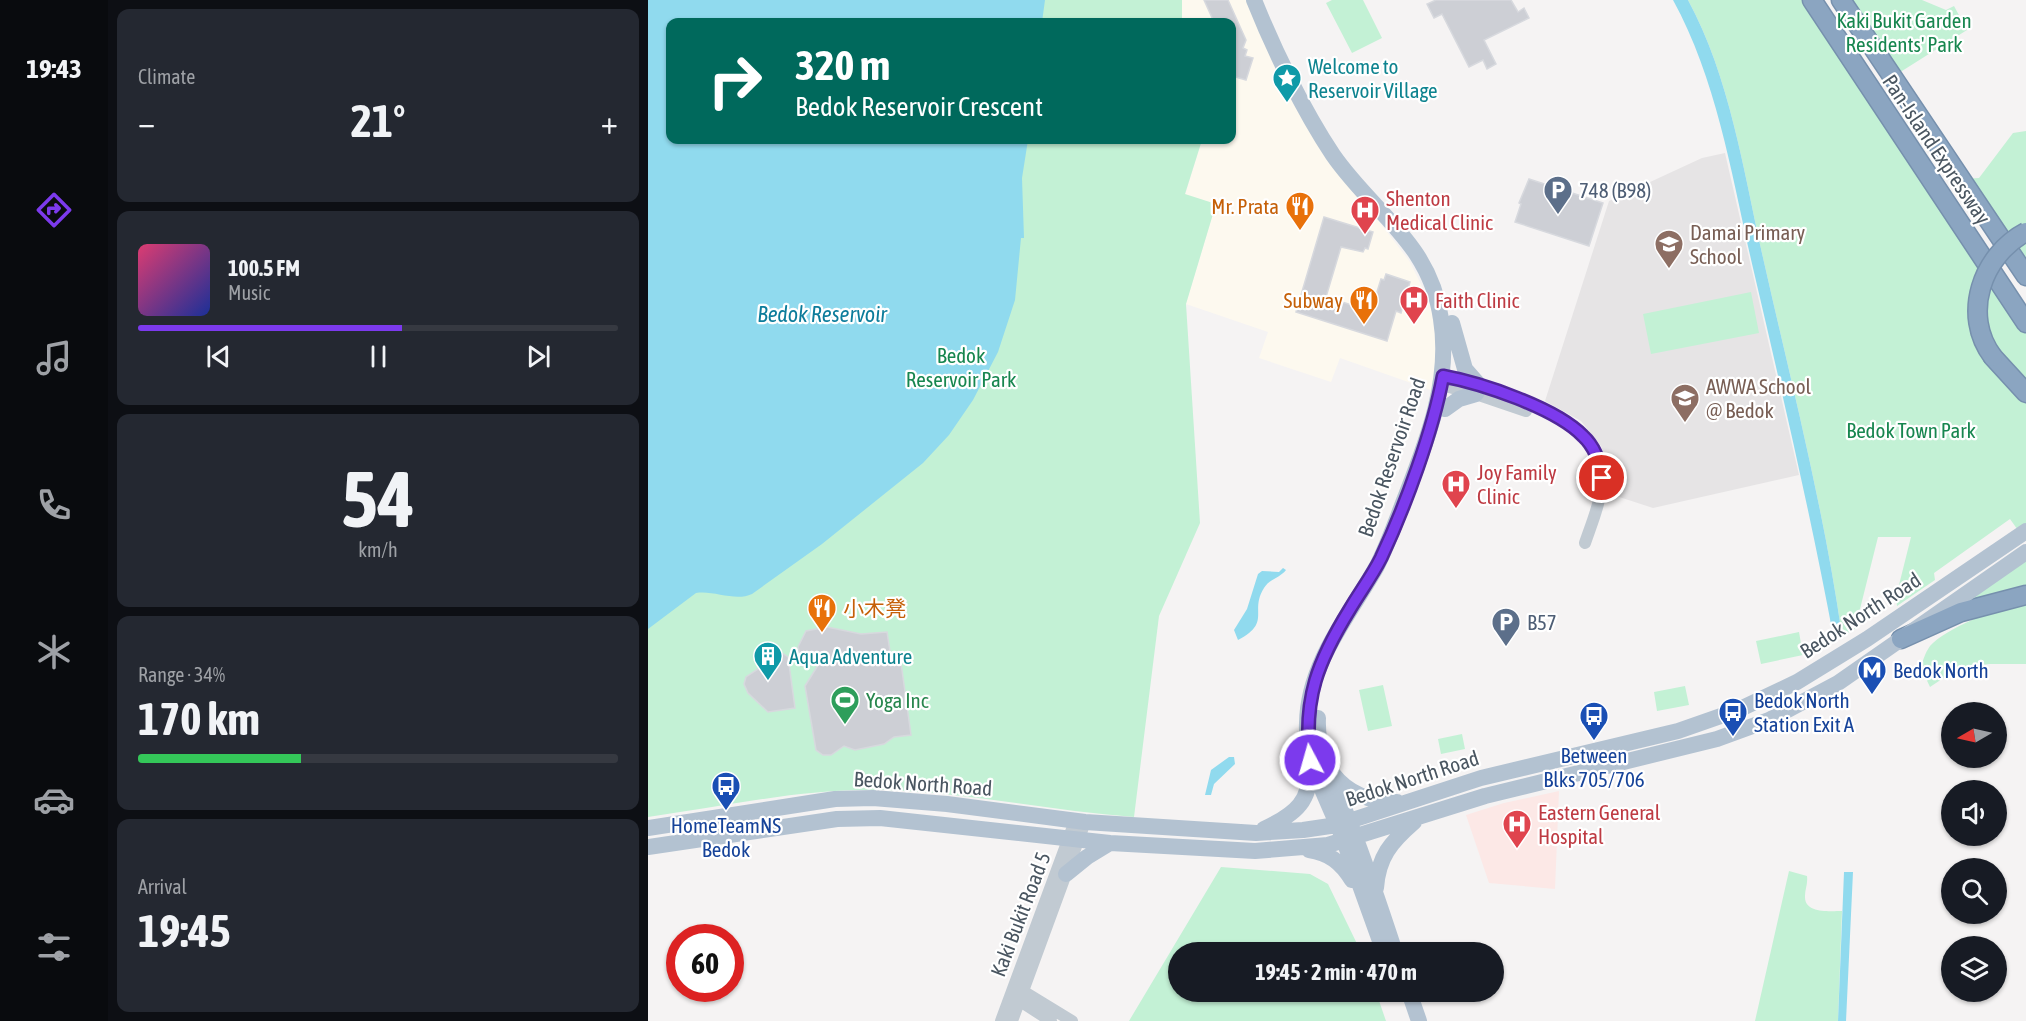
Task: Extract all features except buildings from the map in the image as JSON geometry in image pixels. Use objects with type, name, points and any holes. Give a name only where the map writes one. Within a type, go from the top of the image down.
[{"type":"highway","name":"Pan-Island Expressway","points":[[1812,0],[2026,323]]},
{"type":"highway","name":"Pan-Island Expressway","points":[[1841,0],[2026,276]]},
{"type":"highway","points":[[2026,232],[1996,255],[1981,286],[1978,305],[1980,327],[1986,346],[2026,393]]},
{"type":"highway","points":[[1901,639],[1961,612],[2026,595]]},
{"type":"main road","name":"Bedok Reservoir Road","points":[[1254,0],[1281,58],[1329,149],[1356,184],[1406,238],[1424,263],[1434,286],[1440,312],[1447,381],[1389,539],[1376,567],[1332,640],[1318,671],[1308,711],[1308,741],[1314,766],[1350,839],[1372,900],[1391,942]]},
{"type":"main road","name":"Bedok Reservoir Road","points":[[1266,0],[1304,80],[1339,143],[1371,184],[1414,231],[1432,256],[1441,276],[1452,323],[1445,409],[1427,470],[1391,562],[1341,644],[1329,674],[1318,720],[1320,746],[1343,823]]},
{"type":"main road","points":[[1445,409],[1478,389],[1465,369],[1452,323]]},
{"type":"main road","name":"Bedok North Road","points":[[648,828],[835,800],[915,800],[1080,821],[1256,832],[1303,830],[1343,823],[1481,778],[1678,731],[1738,710],[1797,681],[1867,639],[2026,531]]},
{"type":"main road","name":"Bedok North Road","points":[[648,847],[819,821],[879,818],[914,820],[1074,840],[1255,851],[1302,849],[1350,839],[1485,796],[1717,739],[1746,729],[1823,692],[2026,552]]},
{"type":"main road","points":[[1256,832],[1294,813],[1302,801],[1311,776],[1308,741]]},
{"type":"main road","points":[[1326,764],[1336,778],[1359,795],[1380,802],[1407,803]]},
{"type":"main road","points":[[798,805],[803,812],[819,821]]},
{"type":"main road","points":[[1372,900],[1379,863],[1401,834],[1419,817]]},
{"type":"main road","points":[[1066,874],[1079,862],[1110,843]]},
{"type":"main road","points":[[1302,849],[1320,852],[1336,860],[1372,900]]},
{"type":"main road","name":"Bedok Reservoir Road","points":[[1372,900],[1382,942]]},
{"type":"main road","points":[[1401,1002],[1408,1021]]},
{"type":"main road","points":[[1412,1002],[1419,1021]]},
{"type":"street","points":[[1447,381],[1510,395],[1571,426],[1587,440],[1598,458],[1602,478],[1600,495],[1592,521],[1582,542],[1594,484],[1592,466],[1584,448],[1572,435],[1546,420],[1478,389]]},
{"type":"street","name":"Kaki Bukit Road 5","points":[[1012,1021],[1017,993],[1080,821]]},
{"type":"street","name":"Kaki Bukit Road 5","points":[[1001,1021],[1017,993],[1066,874],[1074,840]]},
{"type":"street","points":[[1017,993],[1051,1021]]},
{"type":"street","points":[[1017,993],[1072,1021]]},
{"type":"shaded area","points":[[1182,0],[1248,0],[1365,203],[1410,262],[1430,303],[1436,336],[1435,368],[1431,390],[1340,358],[1331,382],[1259,358],[1268,332],[1186,304],[1216,204],[1185,195],[1201,144],[1236,144],[1236,18],[1182,18]]},
{"type":"shaded area","points":[[1725,153],[1799,475],[1653,508],[1607,493],[1611,484],[1609,467],[1601,446],[1581,421],[1545,401],[1609,201],[1702,158]]},
{"type":"shaded area","name":"Eastern General Hospital","points":[[1559,791],[1555,889],[1489,883],[1466,815],[1504,803]]},
{"type":"green space","name":"Bedok Reservoir Park","points":[[648,0],[1182,0],[1182,18],[666,18],[666,144],[1201,144],[1185,194],[1216,204],[1186,304],[1200,523],[1159,616],[1134,817],[915,791],[854,790],[795,795],[648,817]]},
{"type":"green space","points":[[1332,0],[1363,0],[1382,38],[1352,53],[1326,3]]},
{"type":"green space","name":"Bedok Town Park","points":[[1688,0],[1805,0],[1984,269],[1976,324],[2026,398],[2026,529],[2020,533],[2010,519],[1934,573],[1935,580],[1897,606],[1896,597],[1911,537],[1878,537],[1855,629],[1842,636],[1817,495],[1735,128],[1715,62]]},
{"type":"green space","name":"Kaki Bukit Garden Residents' Park","points":[[1844,0],[1922,0],[1946,10],[1954,6],[1967,30],[1894,76]]},
{"type":"green space","points":[[2026,131],[2026,276],[1961,179],[1979,178],[2013,133]]},
{"type":"green space","points":[[1989,269],[2026,323],[2026,393],[1983,338]]},
{"type":"green space","points":[[1751,292],[1759,333],[1651,354],[1643,314]]},
{"type":"green space","points":[[2026,552],[2026,595],[1955,602]]},
{"type":"green space","points":[[2018,601],[2026,601],[2026,664],[1989,664],[1957,669],[1930,687],[1921,668],[1930,646],[1937,639],[1984,614]]},
{"type":"green space","points":[[1799,632],[1803,655],[1761,664],[1756,641]]},
{"type":"green space","points":[[1383,685],[1392,726],[1368,731],[1359,690]]},
{"type":"green space","points":[[1685,686],[1689,705],[1657,711],[1654,692]]},
{"type":"green space","points":[[1462,734],[1465,749],[1441,754],[1438,739]]},
{"type":"green space","points":[[1221,867],[1310,874],[1328,884],[1356,942],[1176,942]]},
{"type":"green space","points":[[1789,871],[1807,876],[1805,896],[1809,906],[1825,911],[1842,911],[1838,1021],[1755,1021]]},
{"type":"green space","points":[[1168,956],[1168,1002],[1379,1002],[1386,1021],[1129,1021]]},
{"type":"water","name":"Bedok Reservoir","points":[[648,0],[1045,0],[1043,18],[666,18],[666,144],[1027,144],[1022,178],[1024,238],[1021,238],[1015,300],[998,352],[973,400],[949,435],[923,463],[822,544],[752,594],[739,597],[696,593],[648,629]]},
{"type":"water","points":[[1673,0],[1688,0],[1703,30],[1735,128],[1826,541],[1842,636],[1834,640],[1796,454],[1722,131],[1702,64]]},
{"type":"water","points":[[1283,568],[1286,570],[1284,573],[1269,583],[1260,596],[1257,622],[1254,628],[1238,640],[1234,630],[1247,609],[1258,574],[1262,571],[1279,572]]},
{"type":"water","points":[[1229,757],[1234,757],[1235,764],[1214,784],[1211,795],[1205,795],[1211,770]]},
{"type":"water","points":[[1844,872],[1853,872],[1846,1021],[1838,1021]]},
{"type":"place","name":"Welcome to Reservoir Village","points":[[1287,104]]},
{"type":"place","name":"748 (B98)","points":[[1558,216]]},
{"type":"place","name":"Mr. Prata","points":[[1300,232]]},
{"type":"place","name":"Shenton Medical Clinic","points":[[1365,236]]},
{"type":"place","name":"Damai Primary School","points":[[1669,270]]},
{"type":"place","name":"Subway","points":[[1364,326]]},
{"type":"place","name":"Faith Clinic","points":[[1414,326]]},
{"type":"place","name":"AWWA School @ Bedok","points":[[1685,424]]},
{"type":"place","name":"Joy Family Clinic","points":[[1456,510]]},
{"type":"place","name":"小木凳","points":[[822,634]]},
{"type":"place","name":"B57","points":[[1506,648]]},
{"type":"place","name":"Aqua Adventure","points":[[768,682]]},
{"type":"place","name":"Bedok North","points":[[1872,696]]},
{"type":"place","name":"Yoga Inc","points":[[845,726]]},
{"type":"place","name":"Bedok North Station Exit A","points":[[1733,738]]},
{"type":"place","name":"Between Blks 705/706","points":[[1594,742]]},
{"type":"place","name":"HomeTeamNS Bedok","points":[[726,812]]},
{"type":"place","name":"Eastern General Hospital","points":[[1517,850]]},
{"type":"route","points":[[1310,760],[1307,717],[1318,671],[1332,640],[1376,567],[1389,539],[1423,448],[1443,376],[1510,395],[1571,426],[1593,448],[1598,458],[1602,478]]}]
